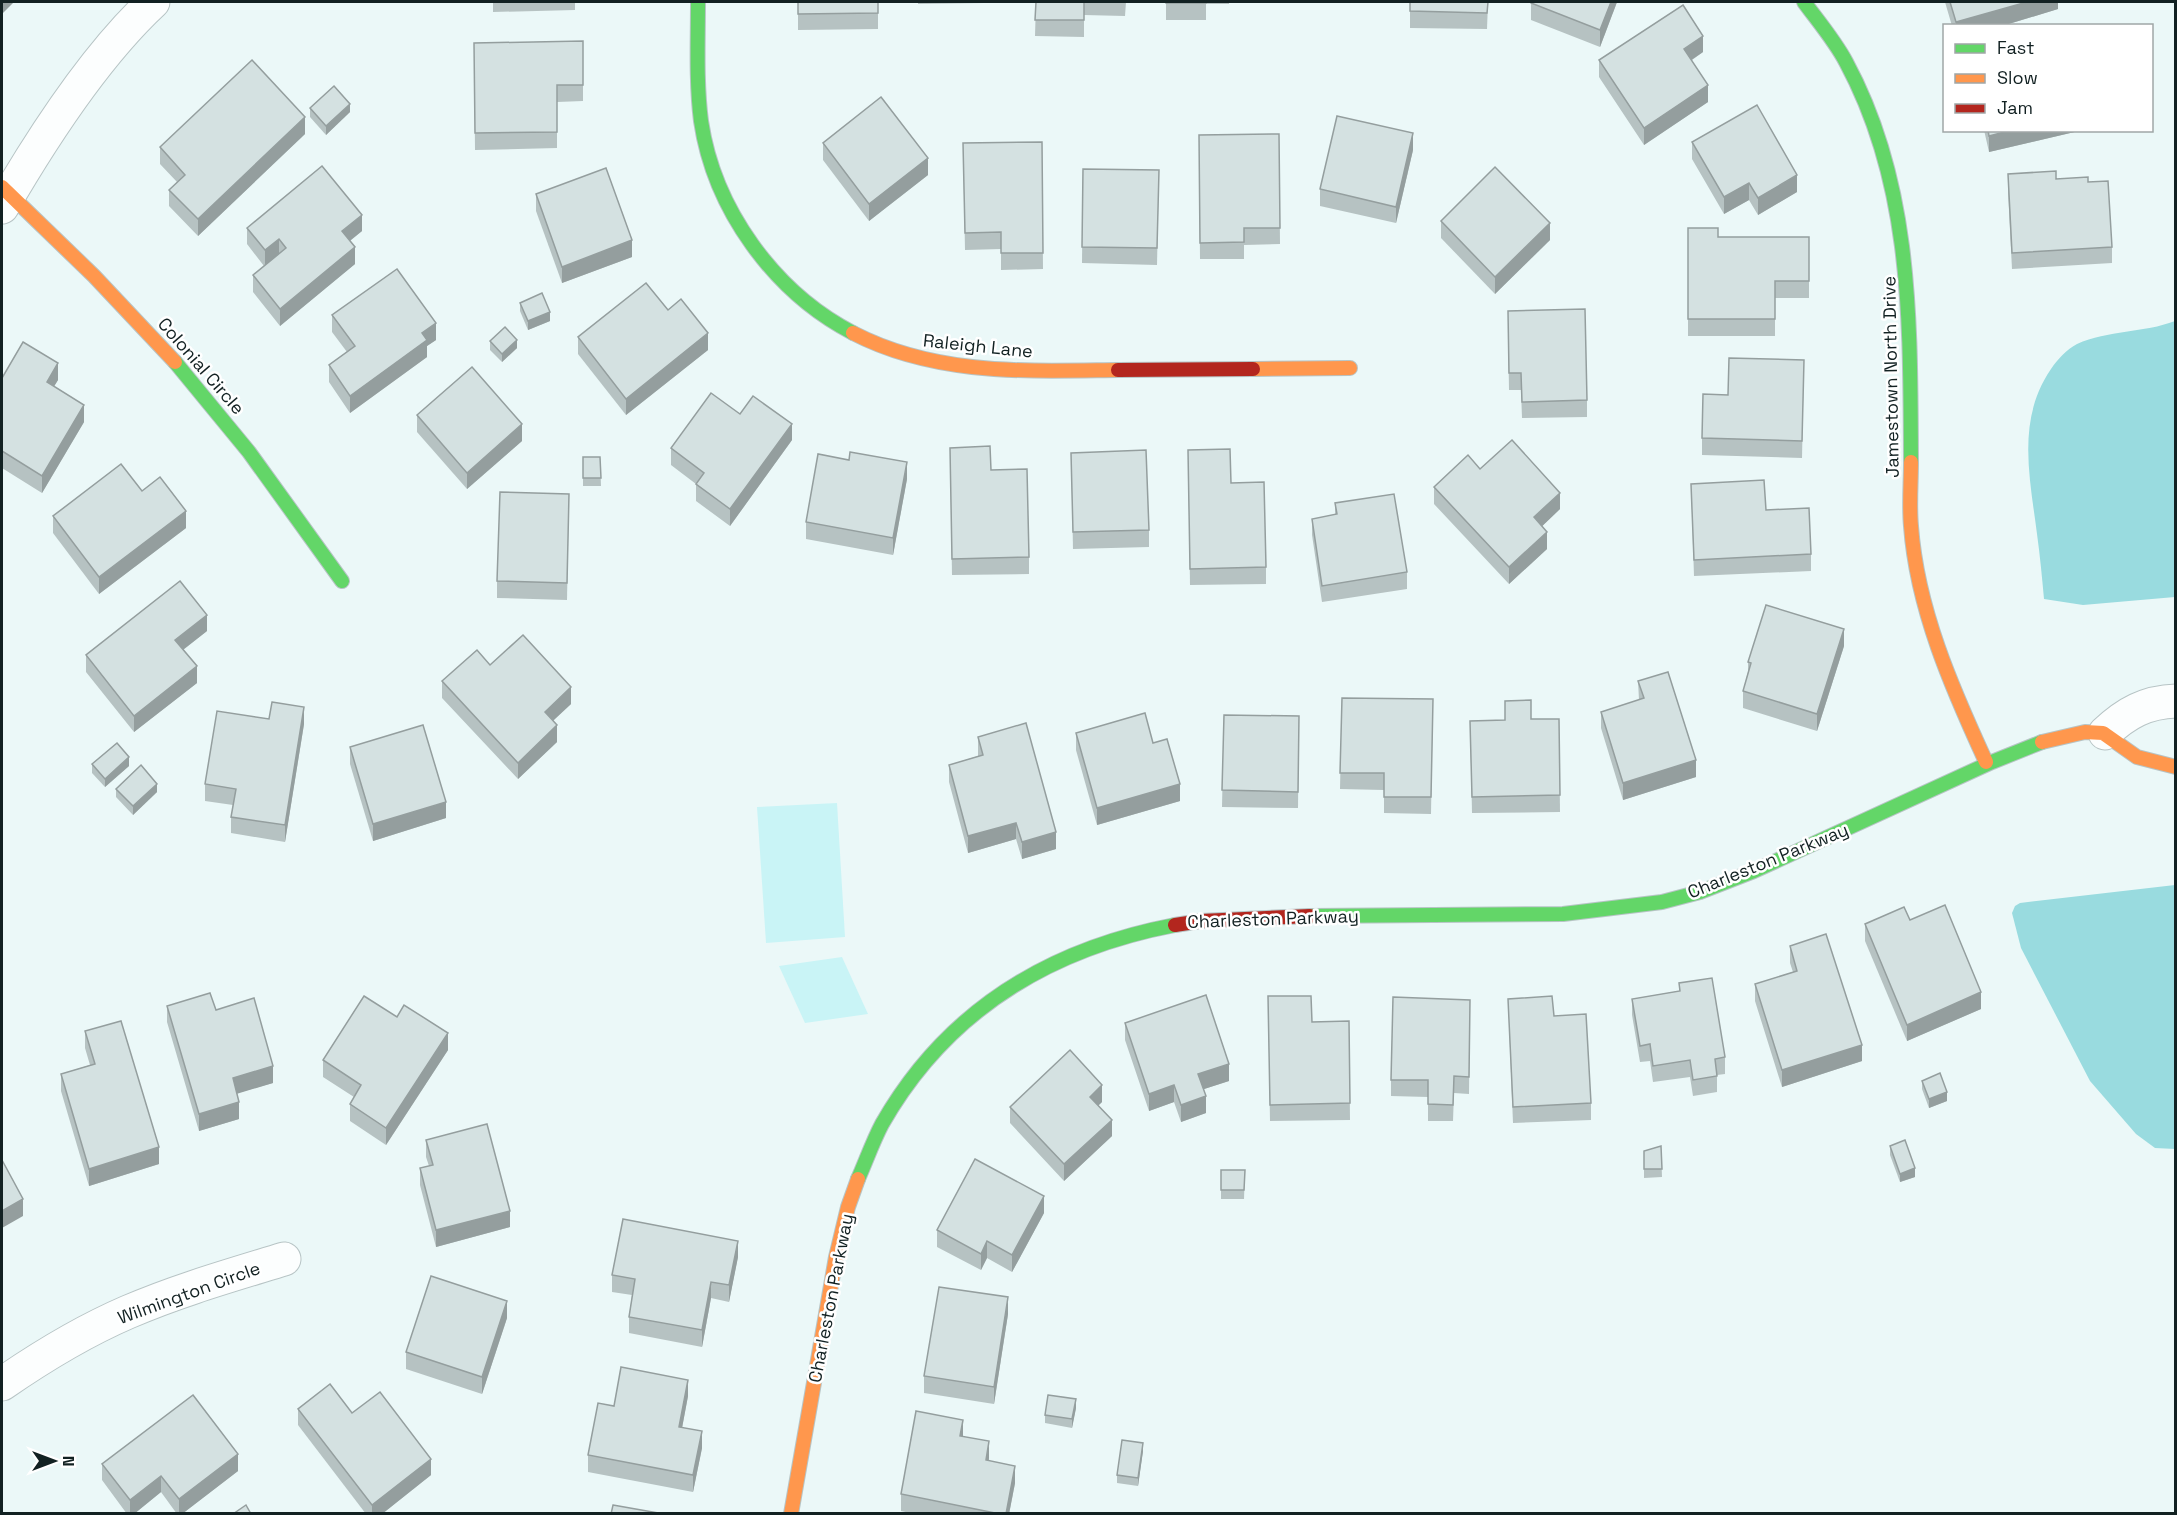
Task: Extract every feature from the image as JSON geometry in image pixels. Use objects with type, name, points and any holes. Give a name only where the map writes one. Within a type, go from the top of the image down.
[{"type":"street","points":[[4,196],[105,55],[153,2]]},
{"type":"street","name":"Raleigh Lane","points":[[698,2],[701,112],[704,138],[716,176],[743,231],[759,254],[792,291],[840,325],[911,357],[989,369],[1037,371],[1350,368]]},
{"type":"street","name":"Jamestown North Drive","points":[[1804,2],[1849,64],[1886,149],[1906,256],[1911,526],[1916,570],[1924,610],[1944,667],[1986,762]]},
{"type":"street","name":"Colonial Circle","points":[[4,196],[111,292],[155,339],[234,433],[342,581]]},
{"type":"street","points":[[2175,701],[2157,702],[2139,708],[2122,717],[2105,733],[2133,754],[2152,763],[2175,767]]},
{"type":"street","name":"Charleston Parkway","points":[[791,1514],[841,1231],[872,1142],[893,1107],[931,1055],[950,1034],[1001,993],[1050,963],[1080,948],[1154,926],[1185,921],[1267,916],[1575,914],[1663,902],[1739,877],[1935,789],[1986,762],[2048,741],[2078,734],[2105,733]]},
{"type":"street","name":"Wilmington Circle","points":[[2,1384],[68,1343],[128,1312],[182,1291],[284,1259]]},
{"type":"shaded area","points":[[2175,321],[2175,597],[2083,605],[2044,599],[2028,450],[2033,408],[2040,388],[2056,362],[2077,344],[2101,336],[2151,328]]},
{"type":"shaded area","points":[[837,803],[845,937],[766,943],[757,807]]},
{"type":"shaded area","points":[[2176,885],[2175,1149],[2155,1148],[2136,1134],[2090,1081],[2021,948],[2012,913],[2015,906],[2020,903]]},
{"type":"shaded area","points":[[842,957],[868,1014],[805,1023],[779,966]]},
{"type":"building","points":[[798,2],[878,2],[878,13],[798,14]]},
{"type":"building","points":[[1036,2],[1084,2],[1084,20],[1035,20]]},
{"type":"building","points":[[1206,2],[1206,3],[1166,3]]},
{"type":"building","points":[[1410,2],[1488,2],[1487,13],[1410,11]]},
{"type":"building","points":[[1531,2],[1611,2],[1600,30]]},
{"type":"building","points":[[1950,2],[2027,2],[1956,22]]},
{"type":"building","points":[[1683,5],[1703,36],[1684,49],[1708,85],[1644,128],[1599,60]]},
{"type":"building","points":[[583,41],[583,85],[557,85],[557,132],[475,133],[474,43]]},
{"type":"building","points":[[252,60],[305,117],[198,219],[169,190],[185,175],[160,147]]},
{"type":"building","points":[[334,86],[350,104],[326,126],[310,108]]},
{"type":"building","points":[[881,97],[928,158],[869,204],[823,143]]},
{"type":"building","points":[[1757,105],[1797,175],[1758,198],[1749,183],[1724,197],[1692,142]]},
{"type":"building","points":[[1337,116],[1413,133],[1396,207],[1320,189]]},
{"type":"building","points":[[1988,132],[2004,132],[1989,136]]},
{"type":"building","points":[[1279,134],[1280,228],[1244,228],[1244,242],[1200,243],[1199,135]]},
{"type":"building","points":[[1042,142],[1043,253],[1001,253],[1001,232],[965,233],[963,143]]},
{"type":"building","points":[[322,166],[362,215],[342,231],[355,247],[280,309],[253,275],[286,248],[279,239],[265,250],[247,228]]},
{"type":"building","points":[[1495,167],[1550,223],[1495,277],[1441,221]]},
{"type":"building","points":[[606,168],[632,240],[562,267],[536,194]]},
{"type":"building","points":[[1083,169],[1159,170],[1157,248],[1082,247]]},
{"type":"building","points":[[2056,171],[2056,179],[2088,177],[2088,182],[2108,181],[2112,247],[2012,253],[2008,174]]},
{"type":"building","points":[[1688,228],[1718,228],[1718,237],[1809,237],[1809,281],[1775,281],[1775,319],[1688,319]]},
{"type":"building","points":[[397,269],[436,323],[422,333],[427,340],[350,396],[329,365],[355,346],[332,315]]},
{"type":"building","points":[[646,283],[668,310],[681,299],[708,333],[626,399],[578,337]]},
{"type":"building","points":[[542,293],[550,312],[528,321],[520,303]]},
{"type":"building","points":[[1585,309],[1587,400],[1522,402],[1521,373],[1509,373],[1508,311]]},
{"type":"building","points":[[505,327],[517,340],[502,354],[490,341]]},
{"type":"building","points":[[23,342],[58,363],[47,382],[84,405],[42,476],[2,451],[2,378]]},
{"type":"building","points":[[1729,358],[1804,360],[1802,441],[1702,438],[1703,394],[1728,395]]},
{"type":"building","points":[[472,367],[522,424],[467,473],[417,415]]},
{"type":"building","points":[[711,393],[740,414],[753,396],[792,424],[730,509],[696,484],[704,473],[671,448]]},
{"type":"building","points":[[1512,440],[1560,493],[1534,517],[1547,532],[1509,567],[1434,487],[1468,455],[1480,469]]},
{"type":"building","points":[[990,446],[991,470],[1027,469],[1029,557],[952,559],[950,448]]},
{"type":"building","points":[[1230,449],[1231,483],[1264,482],[1266,567],[1190,569],[1188,450]]},
{"type":"building","points":[[1146,450],[1149,530],[1073,532],[1071,453]]},
{"type":"building","points":[[850,452],[907,462],[893,538],[806,522],[818,454],[849,460]]},
{"type":"building","points":[[583,457],[600,457],[601,478],[583,478]]},
{"type":"building","points":[[121,464],[142,491],[160,477],[186,511],[99,577],[53,516]]},
{"type":"building","points":[[1764,480],[1766,510],[1809,508],[1811,554],[1694,560],[1691,484]]},
{"type":"building","points":[[500,492],[569,494],[567,583],[497,581]]},
{"type":"building","points":[[1394,494],[1407,572],[1322,586],[1312,519],[1337,514],[1335,503]]},
{"type":"building","points":[[180,581],[207,615],[175,640],[197,666],[134,716],[86,655]]},
{"type":"building","points":[[1766,605],[1844,629],[1817,714],[1743,691],[1751,663],[1748,662]]},
{"type":"building","points":[[523,635],[571,687],[545,712],[557,725],[518,763],[442,681],[477,650],[490,665]]},
{"type":"building","points":[[1668,672],[1696,760],[1623,783],[1601,712],[1644,698],[1638,681]]},
{"type":"building","points":[[1342,698],[1433,699],[1431,797],[1384,797],[1384,773],[1340,773]]},
{"type":"building","points":[[1531,700],[1531,719],[1559,719],[1560,795],[1472,797],[1470,721],[1505,720],[1505,701]]},
{"type":"building","points":[[272,702],[304,707],[285,825],[231,817],[236,789],[205,784],[217,711],[269,719]]},
{"type":"building","points":[[1145,713],[1153,743],[1167,739],[1180,784],[1097,808],[1076,733]]},
{"type":"building","points":[[1224,715],[1299,716],[1298,792],[1222,790]]},
{"type":"building","points":[[1026,723],[1056,832],[1022,842],[1016,823],[968,836],[949,765],[983,755],[978,737]]},
{"type":"building","points":[[423,725],[446,802],[373,824],[350,747]]},
{"type":"building","points":[[117,743],[129,757],[105,779],[92,764]]},
{"type":"building","points":[[141,765],[157,784],[133,806],[116,789]]},
{"type":"building","points":[[1945,905],[1981,992],[1907,1025],[1865,924],[1904,907],[1910,920]]},
{"type":"building","points":[[1826,934],[1862,1045],[1782,1070],[1755,984],[1797,971],[1790,946]]},
{"type":"building","points":[[1712,978],[1725,1057],[1715,1059],[1717,1076],[1693,1080],[1690,1060],[1653,1066],[1650,1044],[1640,1046],[1632,999],[1680,991],[1679,983]]},
{"type":"building","points":[[210,993],[216,1010],[254,998],[273,1066],[233,1078],[239,1102],[199,1114],[167,1006]]},
{"type":"building","points":[[1206,995],[1229,1064],[1198,1074],[1206,1096],[1181,1105],[1174,1085],[1149,1094],[1125,1023]]},
{"type":"building","points":[[364,996],[397,1017],[404,1005],[448,1033],[386,1128],[350,1104],[361,1085],[323,1060]]},
{"type":"building","points":[[1268,996],[1311,996],[1312,1022],[1349,1021],[1350,1103],[1270,1105]]},
{"type":"building","points":[[1552,996],[1554,1016],[1586,1014],[1591,1103],[1513,1107],[1508,999]]},
{"type":"building","points":[[1393,997],[1470,1000],[1469,1077],[1454,1076],[1453,1105],[1428,1104],[1428,1080],[1391,1080]]},
{"type":"building","points":[[121,1021],[159,1147],[89,1169],[61,1074],[95,1064],[85,1031]]},
{"type":"building","points":[[1070,1050],[1102,1085],[1090,1097],[1112,1120],[1064,1164],[1010,1107]]},
{"type":"building","points":[[1940,1073],[1947,1092],[1929,1099],[1922,1081]]},
{"type":"building","points":[[487,1124],[510,1211],[436,1230],[420,1168],[433,1165],[426,1140]]},
{"type":"building","points":[[1905,1140],[1915,1168],[1900,1174],[1890,1146]]},
{"type":"building","points":[[1661,1146],[1662,1169],[1644,1169],[1644,1151]]},
{"type":"building","points":[[975,1159],[1044,1196],[1012,1255],[987,1241],[981,1254],[937,1230]]},
{"type":"building","points":[[2,1160],[23,1199],[2,1211]]},
{"type":"building","points":[[1221,1170],[1245,1170],[1244,1190],[1221,1190]]},
{"type":"building","points":[[623,1219],[738,1241],[729,1285],[711,1282],[702,1330],[629,1317],[635,1279],[612,1275]]},
{"type":"building","points":[[431,1276],[507,1301],[482,1377],[406,1352]]},
{"type":"building","points":[[939,1287],[1008,1297],[994,1387],[924,1376]]},
{"type":"building","points":[[621,1367],[688,1380],[679,1427],[702,1431],[693,1475],[588,1455],[598,1403],[614,1406]]},
{"type":"building","points":[[330,1384],[352,1413],[380,1392],[431,1459],[372,1505],[298,1409]]},
{"type":"building","points":[[193,1395],[238,1454],[179,1499],[161,1476],[130,1500],[102,1464]]},
{"type":"building","points":[[1048,1395],[1076,1399],[1072,1419],[1045,1415]]},
{"type":"building","points":[[916,1411],[963,1420],[960,1436],[989,1441],[986,1460],[1015,1466],[1006,1514],[901,1494]]},
{"type":"building","points":[[1122,1440],[1143,1443],[1138,1478],[1117,1475]]},
{"type":"building","points":[[246,1505],[251,1514],[233,1514]]},
{"type":"building","points":[[613,1505],[664,1514],[611,1514]]},
{"type":"traffic: fast","points":[[698,2],[699,106],[708,154],[719,185],[752,245],[774,271],[824,316],[853,333]]},
{"type":"traffic: fast","points":[[1804,2],[1842,54],[1868,109],[1884,157],[1896,207],[1908,307],[1911,462]]},
{"type":"traffic: fast","points":[[175,362],[249,452],[342,581]]},
{"type":"traffic: fast","points":[[1310,916],[1563,914],[1662,902],[1700,892],[1754,871],[1992,762],[2042,742]]},
{"type":"traffic: fast","points":[[858,1179],[882,1124],[908,1084],[937,1048],[970,1017],[1006,991],[1044,968],[1085,950],[1175,925]]},
{"type":"traffic: slow","points":[[2,187],[94,276],[175,362]]},
{"type":"traffic: slow","points":[[853,333],[884,347],[949,364],[1016,370],[1118,370]]},
{"type":"traffic: slow","points":[[1253,369],[1350,368]]},
{"type":"traffic: slow","points":[[1911,462],[1911,526],[1920,587],[1928,618],[1949,677],[1986,762]]},
{"type":"traffic: slow","points":[[2042,742],[2085,732],[2103,733],[2137,757],[2176,767]]},
{"type":"traffic: slow","points":[[791,1514],[836,1257],[848,1207],[858,1179]]},
{"type":"traffic: jam","points":[[1118,370],[1253,369]]},
{"type":"traffic: jam","points":[[1175,925],[1201,921],[1310,916]]}]
